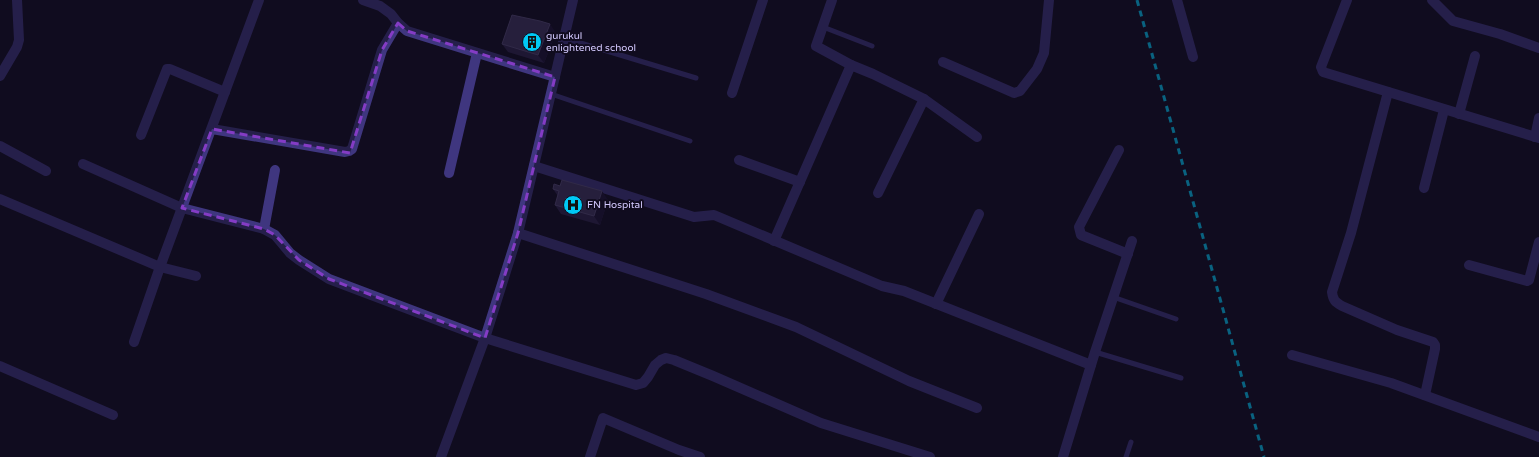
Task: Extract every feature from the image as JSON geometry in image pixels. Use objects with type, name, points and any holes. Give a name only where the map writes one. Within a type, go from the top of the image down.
[{"type":"street","points":[[0,76],[17,47],[19,40],[17,0]]},
{"type":"street","points":[[134,342],[160,267],[259,0]]},
{"type":"street","points":[[363,0],[380,6],[391,14],[407,31],[555,77]]},
{"type":"street","points":[[441,457],[485,338],[518,233],[573,0]]},
{"type":"street","points":[[732,93],[763,0]]},
{"type":"street","points":[[832,0],[816,46],[851,65],[924,99],[977,138]]},
{"type":"street","points":[[943,62],[1017,93],[1041,62],[1044,53],[1049,0]]},
{"type":"street","points":[[1177,0],[1193,57]]},
{"type":"street","points":[[1347,0],[1321,70],[1323,72],[1537,137],[1539,118]]},
{"type":"street","points":[[1432,0],[1453,21],[1500,34],[1539,48]]},
{"type":"street","points":[[212,129],[349,152],[352,149],[382,50],[398,23]]},
{"type":"street","points":[[449,173],[477,53]]},
{"type":"street","points":[[1459,114],[1475,56]]},
{"type":"street","points":[[774,241],[851,65]]},
{"type":"street","points":[[141,135],[167,69],[225,92]]},
{"type":"street","points":[[1388,92],[1351,232],[1332,292],[1335,302],[1342,306],[1396,330],[1433,342],[1435,349],[1425,395]]},
{"type":"street","points":[[878,193],[924,99]]},
{"type":"street","points":[[1424,188],[1444,110]]},
{"type":"street","points":[[0,146],[46,170]]},
{"type":"street","points":[[1119,150],[1079,227],[1079,231],[1081,235],[1128,254]]},
{"type":"street","points":[[738,160],[800,182]]},
{"type":"street","points":[[82,164],[182,208],[264,229],[275,235],[299,260],[329,279],[485,338],[636,385],[643,383],[648,378],[654,365],[666,358],[674,360],[821,423],[930,457]]},
{"type":"street","points":[[534,166],[694,217],[714,215],[882,286],[904,291],[1091,366]]},
{"type":"street","points":[[264,229],[275,170]]},
{"type":"street","points":[[0,199],[160,267],[196,276]]},
{"type":"street","points":[[936,304],[980,214]]},
{"type":"street","points":[[518,233],[698,291],[796,327],[909,381],[977,408]]},
{"type":"street","points":[[1063,457],[1095,352],[1132,241]]},
{"type":"street","points":[[1469,265],[1529,280],[1538,245]]},
{"type":"street","points":[[1292,355],[1391,383],[1539,437]]},
{"type":"street","points":[[0,366],[113,415]]},
{"type":"street","points":[[590,457],[604,418],[679,450],[700,457]]},
{"type":"lane","points":[[822,27],[872,46]]},
{"type":"lane","points":[[564,38],[696,78]]},
{"type":"lane","points":[[551,94],[690,141]]},
{"type":"lane","points":[[1113,297],[1176,319]]},
{"type":"lane","points":[[1095,352],[1181,378]]},
{"type":"lane","points":[[1126,457],[1131,442]]},
{"type":"highlighted area","points":[[398,23],[407,31],[555,77],[518,233],[485,338],[329,279],[299,260],[275,235],[264,229],[182,208],[212,129],[350,153],[382,50]]},
{"type":"building","name":"gurukul enlightened school","points":[[512,15],[550,24],[538,55],[502,44]]},
{"type":"building","points":[[562,180],[602,191],[594,216],[555,205],[559,191],[553,189],[554,184],[560,186]]},
{"type":"railway","points":[[1137,0],[1264,457]]},
{"type":"place","name":"gurukul enlightened school","points":[[532,42]]},
{"type":"place","name":"FN Hospital","points":[[573,205]]}]
